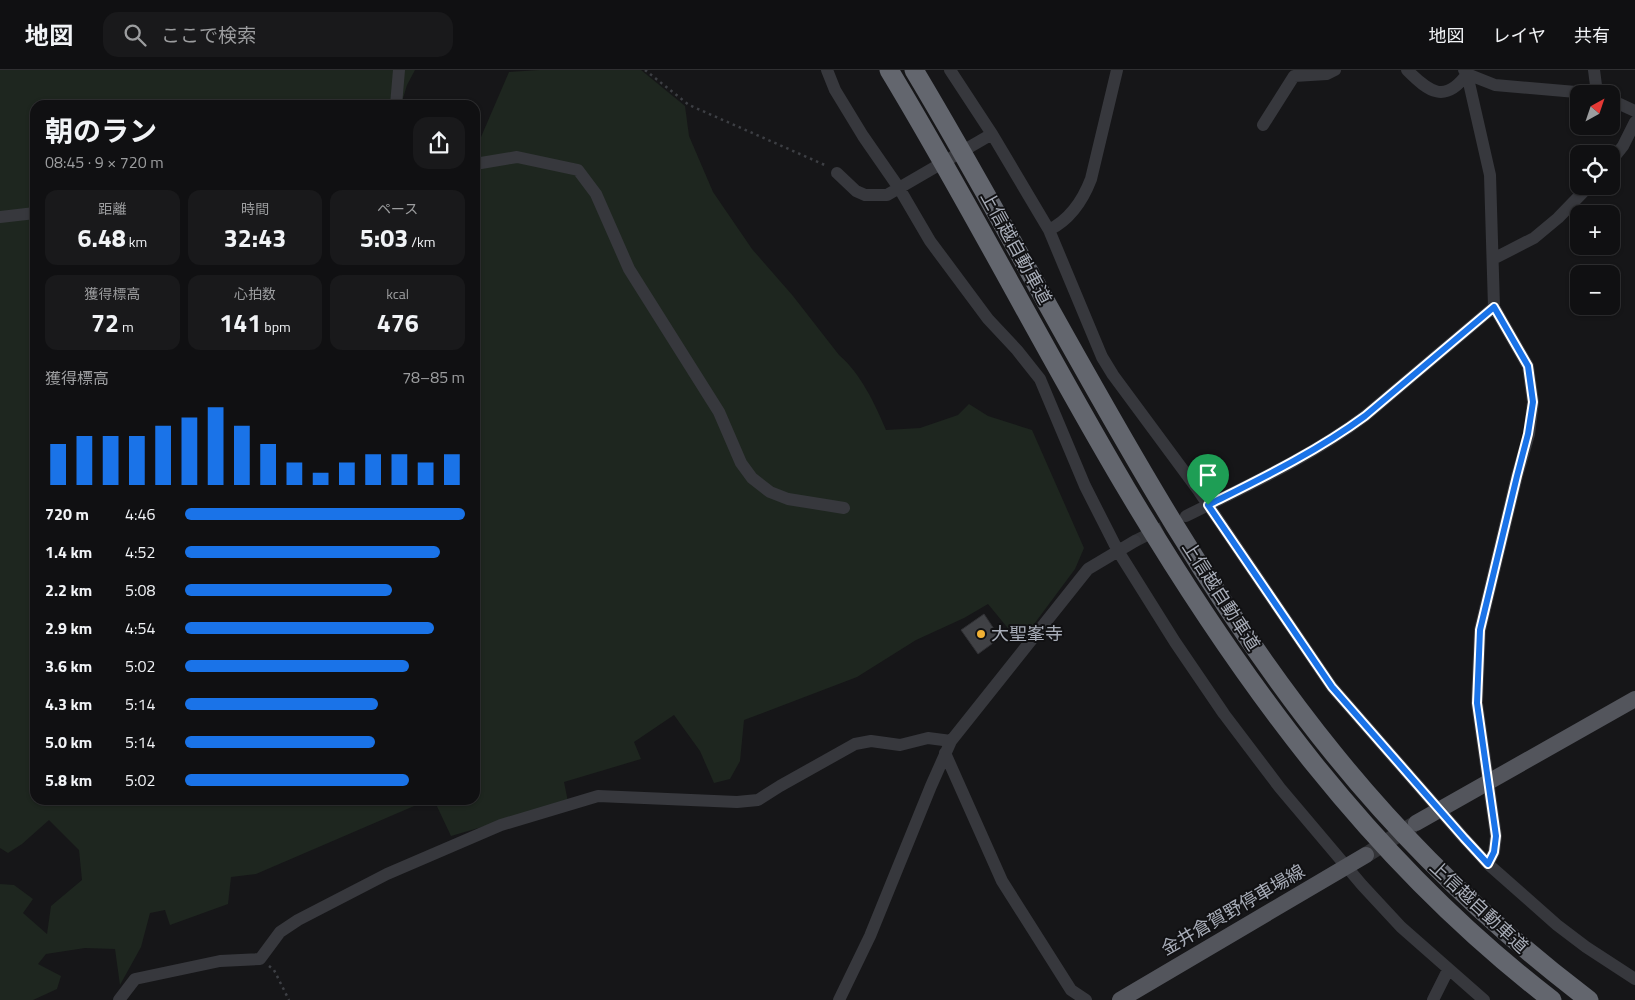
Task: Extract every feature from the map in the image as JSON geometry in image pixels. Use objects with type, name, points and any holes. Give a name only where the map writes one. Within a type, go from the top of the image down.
[{"type":"highway","name":"上信越自動車道","points":[[889,70],[953,179],[1126,487],[1191,593],[1264,700],[1355,815],[1399,864],[1473,934],[1552,1000]]},
{"type":"highway","name":"上信越自動車道","points":[[914,70],[974,172],[1139,466],[1214,588],[1292,700],[1374,801],[1461,893],[1544,964],[1590,1000]]},
{"type":"main road","points":[[1416,823],[1635,699]]},
{"type":"main road","name":"金井倉賀野停車場線","points":[[1120,1000],[1366,855]]},
{"type":"street","points":[[396,100],[399,70]]},
{"type":"street","points":[[827,70],[835,90],[863,136],[902,186],[930,241],[957,280],[988,319],[1017,350],[1040,379],[1085,486],[1118,551],[1175,642],[1224,714],[1280,788],[1401,927],[1484,1000]]},
{"type":"street","points":[[950,70],[988,136],[1049,230],[1102,357],[1208,505],[1332,687],[1488,864],[1556,925],[1635,979]]},
{"type":"street","points":[[1049,230],[1063,222],[1084,196],[1091,179],[1118,70]]},
{"type":"street","points":[[1263,125],[1294,76],[1327,74],[1335,70]]},
{"type":"street","points":[[1407,70],[1420,82],[1436,91],[1448,92],[1458,86],[1466,72]]},
{"type":"street","points":[[1594,70],[1597,85]]},
{"type":"street","points":[[1466,72],[1495,85],[1570,91]]},
{"type":"street","points":[[1466,72],[1490,174],[1494,307],[1528,366],[1533,402],[1528,434],[1480,630],[1477,703],[1496,836],[1494,852],[1488,864]]},
{"type":"street","points":[[1620,104],[1635,111]]},
{"type":"street","points":[[1620,150],[1635,122]]},
{"type":"street","points":[[836,173],[848,185],[865,195],[887,195],[988,136]]},
{"type":"street","points":[[480,163],[517,158],[578,170],[596,194],[628,269],[719,412],[741,463],[752,478],[770,492],[788,499],[844,508]]},
{"type":"street","points":[[1493,259],[1534,238],[1558,218],[1580,195]]},
{"type":"street","points":[[0,217],[30,214]]},
{"type":"street","points":[[1186,516],[1301,458],[1345,431],[1494,307]]},
{"type":"street","points":[[839,1000],[870,936],[951,740],[1088,569],[1136,541]]},
{"type":"street","points":[[120,1000],[135,979],[220,960],[260,960],[280,932],[298,920],[387,874],[501,825],[598,796],[737,802],[758,800],[855,744],[871,741],[900,746],[928,738],[951,740]]},
{"type":"street","points":[[945,753],[1002,881],[1071,990],[1086,1000]]},
{"type":"street","points":[[1433,1000],[1448,970]]},
{"type":"path","points":[[645,70],[689,105],[810,157],[836,173]]},
{"type":"path","points":[[260,960],[274,970],[289,1000]]},
{"type":"shaded area","points":[[0,70],[415,70],[407,85],[402,100],[30,100],[30,805],[416,805],[256,874],[231,877],[228,904],[170,925],[165,910],[150,913],[141,947],[120,985],[115,949],[85,948],[46,954],[38,964],[61,976],[57,989],[33,1000],[0,1000],[0,884],[14,885],[33,899],[23,913],[47,934],[51,906],[82,880],[79,850],[49,820],[22,844],[8,853],[0,848]]},
{"type":"shaded area","points":[[539,70],[641,70],[685,106],[689,136],[713,192],[752,249],[861,380],[886,430],[920,428],[958,415],[969,404],[988,416],[1032,430],[1084,548],[1075,569],[1020,643],[988,604],[964,618],[916,640],[857,677],[744,720],[740,761],[730,779],[714,783],[700,751],[674,715],[634,742],[641,759],[564,782],[568,802],[451,836],[436,805],[480,805],[480,139],[509,72]]},
{"type":"building","name":"大聖峯寺","points":[[984,614],[1000,638],[978,654],[961,630]]},
{"type":"tunnel","points":[[1135,541],[1180,519]]},
{"type":"tunnel","points":[[1366,855],[1413,825]]},
{"type":"place","name":"大聖峯寺","points":[[981,634]]},
{"type":"route","points":[[1494,307],[1528,366],[1533,402],[1528,434],[1480,630],[1477,703],[1496,836],[1494,852],[1488,864],[1332,687],[1208,505],[1301,458],[1345,431],[1494,307]]}]
